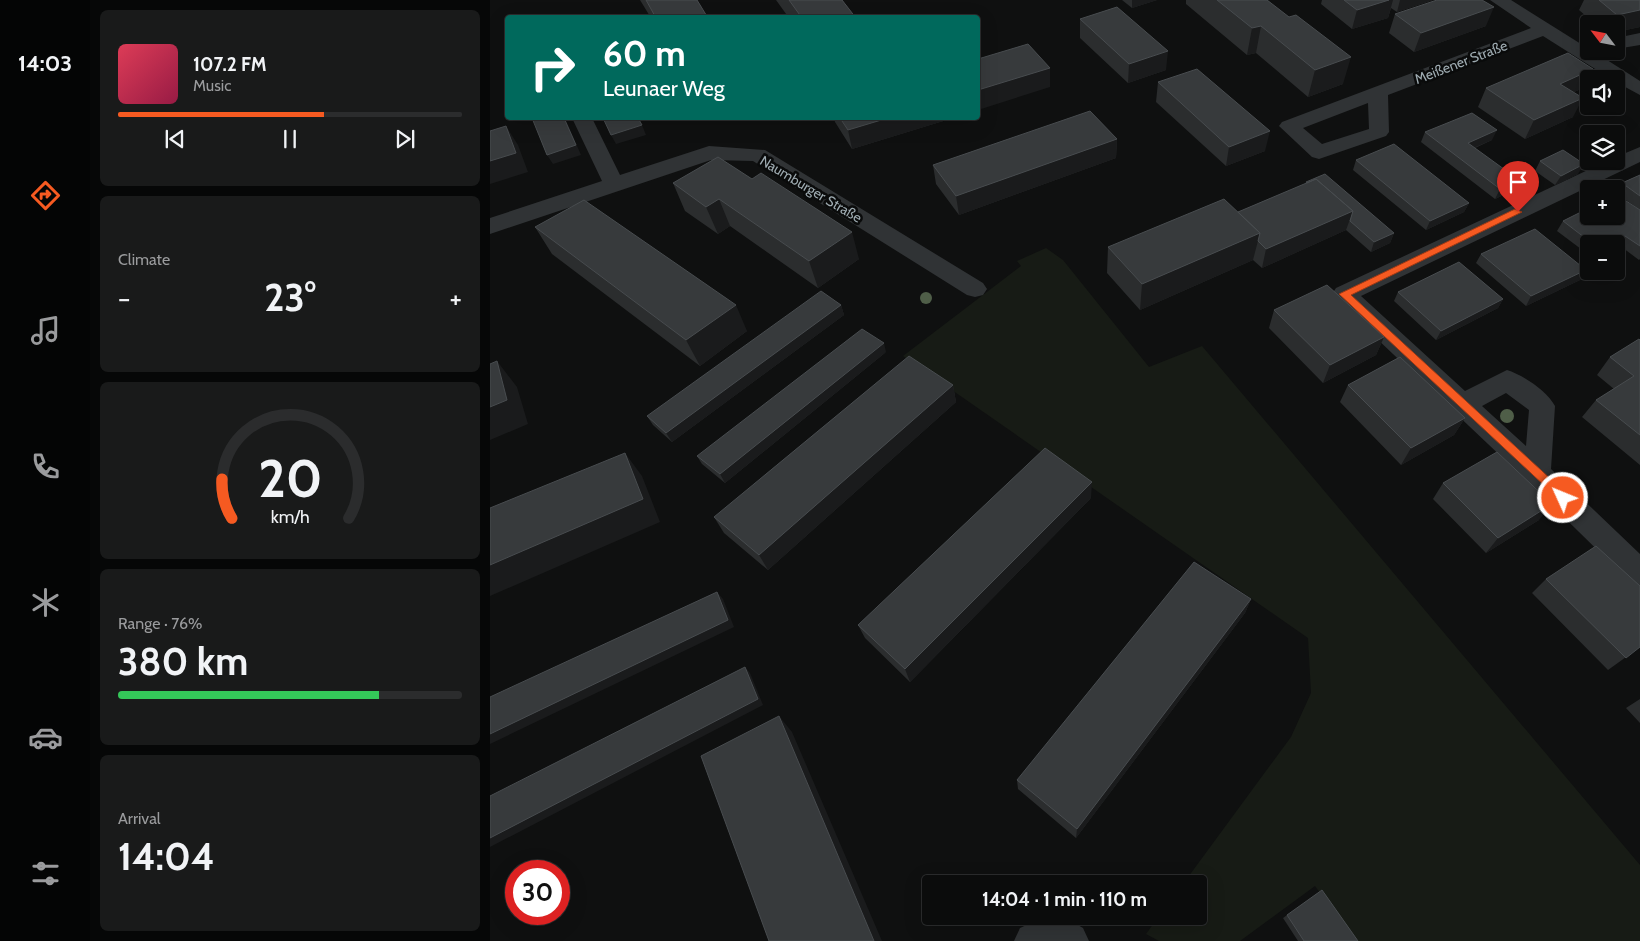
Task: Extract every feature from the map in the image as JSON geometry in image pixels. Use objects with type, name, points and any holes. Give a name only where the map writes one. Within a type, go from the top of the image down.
[{"type":"street","points":[[1498,0],[1545,30],[1580,48]]},
{"type":"street","name":"Meißener Straße","points":[[1378,94],[1545,30]]},
{"type":"street","points":[[1625,42],[1640,39]]},
{"type":"street","points":[[1600,60],[1640,89]]},
{"type":"street","points":[[583,120],[614,185]]},
{"type":"street","name":"Naumburger Straße","points":[[490,226],[709,153],[758,155],[975,289]]},
{"type":"street","points":[[1640,154],[1344,294],[1537,473],[1640,573]]},
{"type":"street","points":[[1463,404],[1507,380],[1542,406],[1537,473]]},
{"type":"street","points":[[1032,941],[1064,936],[1070,941]]},
{"type":"shaded area","points":[[1046,248],[1063,260],[1149,367],[1202,346],[1640,865],[1640,941],[1354,941],[1315,886],[1240,941],[1159,941],[1146,934],[1152,925],[1207,925],[1207,875],[1190,875],[1291,737],[1311,693],[1308,638],[903,356],[1021,266],[1017,261]]},
{"type":"building","points":[[646,0],[697,0],[706,15],[654,15]]},
{"type":"building","points":[[789,0],[842,0],[854,15],[800,15]]},
{"type":"building","points":[[1217,0],[1267,0],[1289,17],[1296,15],[1351,57],[1315,70],[1261,26],[1252,28]]},
{"type":"building","points":[[1344,0],[1389,0],[1357,10]]},
{"type":"building","points":[[1437,0],[1482,0],[1494,7],[1421,33],[1395,14]]},
{"type":"building","points":[[1599,0],[1640,0],[1640,10],[1617,15]]},
{"type":"building","points":[[1117,7],[1168,51],[1129,64],[1080,19]]},
{"type":"building","points":[[1028,44],[1050,68],[980,89],[980,58]]},
{"type":"building","points":[[1568,53],[1593,69],[1580,70],[1580,75],[1560,84],[1580,96],[1580,99],[1534,120],[1486,88]]},
{"type":"building","points":[[1197,69],[1270,131],[1229,147],[1158,82]]},
{"type":"building","points":[[1090,111],[1117,139],[956,196],[933,165]]},
{"type":"building","points":[[1472,113],[1497,130],[1468,143],[1519,180],[1500,189],[1425,132]]},
{"type":"building","points":[[533,120],[565,120],[576,145],[547,155]]},
{"type":"building","points":[[604,120],[639,120],[642,125],[611,135]]},
{"type":"building","points":[[841,120],[881,120],[848,130]]},
{"type":"building","points":[[506,126],[516,153],[490,161],[490,131]]},
{"type":"building","points":[[1394,144],[1469,203],[1430,221],[1356,160]]},
{"type":"building","points":[[1563,150],[1580,161],[1580,166],[1561,176],[1540,161]]},
{"type":"building","points":[[718,157],[752,179],[761,173],[852,232],[809,261],[719,199],[706,207],[673,183]]},
{"type":"building","points":[[1325,174],[1394,233],[1374,242],[1350,221],[1353,211],[1316,179],[1306,182]]},
{"type":"building","points":[[1640,175],[1640,196],[1625,185],[1625,182]]},
{"type":"building","points":[[1316,179],[1353,211],[1266,249],[1258,241],[1260,233],[1238,212]]},
{"type":"building","points":[[1224,199],[1260,233],[1142,284],[1108,247]]},
{"type":"building","points":[[584,200],[736,305],[686,340],[535,227]]},
{"type":"building","points":[[1625,200],[1640,210],[1640,246],[1625,235],[1581,235],[1563,221],[1580,212],[1580,225],[1625,225]]},
{"type":"building","points":[[1535,229],[1580,265],[1580,273],[1531,296],[1481,254]]},
{"type":"building","points":[[1459,262],[1503,299],[1441,331],[1398,292]]},
{"type":"building","points":[[1327,285],[1384,337],[1330,365],[1274,310]]},
{"type":"building","points":[[821,291],[841,305],[666,433],[647,416]]},
{"type":"building","points":[[862,329],[884,343],[720,474],[697,456]]},
{"type":"building","points":[[1639,339],[1640,435],[1596,400],[1634,376],[1610,357]]},
{"type":"building","points":[[909,356],[953,385],[759,555],[714,517]]},
{"type":"building","points":[[1400,357],[1465,418],[1411,448],[1348,385]]},
{"type":"building","points":[[497,361],[507,400],[490,407],[490,364]]},
{"type":"building","points":[[1045,448],[1092,482],[905,669],[858,625]]},
{"type":"building","points":[[1497,452],[1552,504],[1498,538],[1443,483]]},
{"type":"building","points":[[625,453],[643,499],[490,565],[490,508]]},
{"type":"building","points":[[1596,546],[1640,586],[1640,647],[1626,658],[1546,579]]},
{"type":"building","points":[[1194,562],[1251,599],[1077,829],[1017,780]]},
{"type":"building","points":[[717,592],[728,620],[490,734],[490,697]]},
{"type":"building","points":[[745,667],[758,699],[490,838],[490,796]]},
{"type":"building","points":[[779,716],[874,941],[769,941],[701,756]]},
{"type":"building","points":[[1322,890],[1358,941],[1304,941],[1287,915]]},
{"type":"route","points":[[1518,212],[1344,294],[1563,498]]}]
